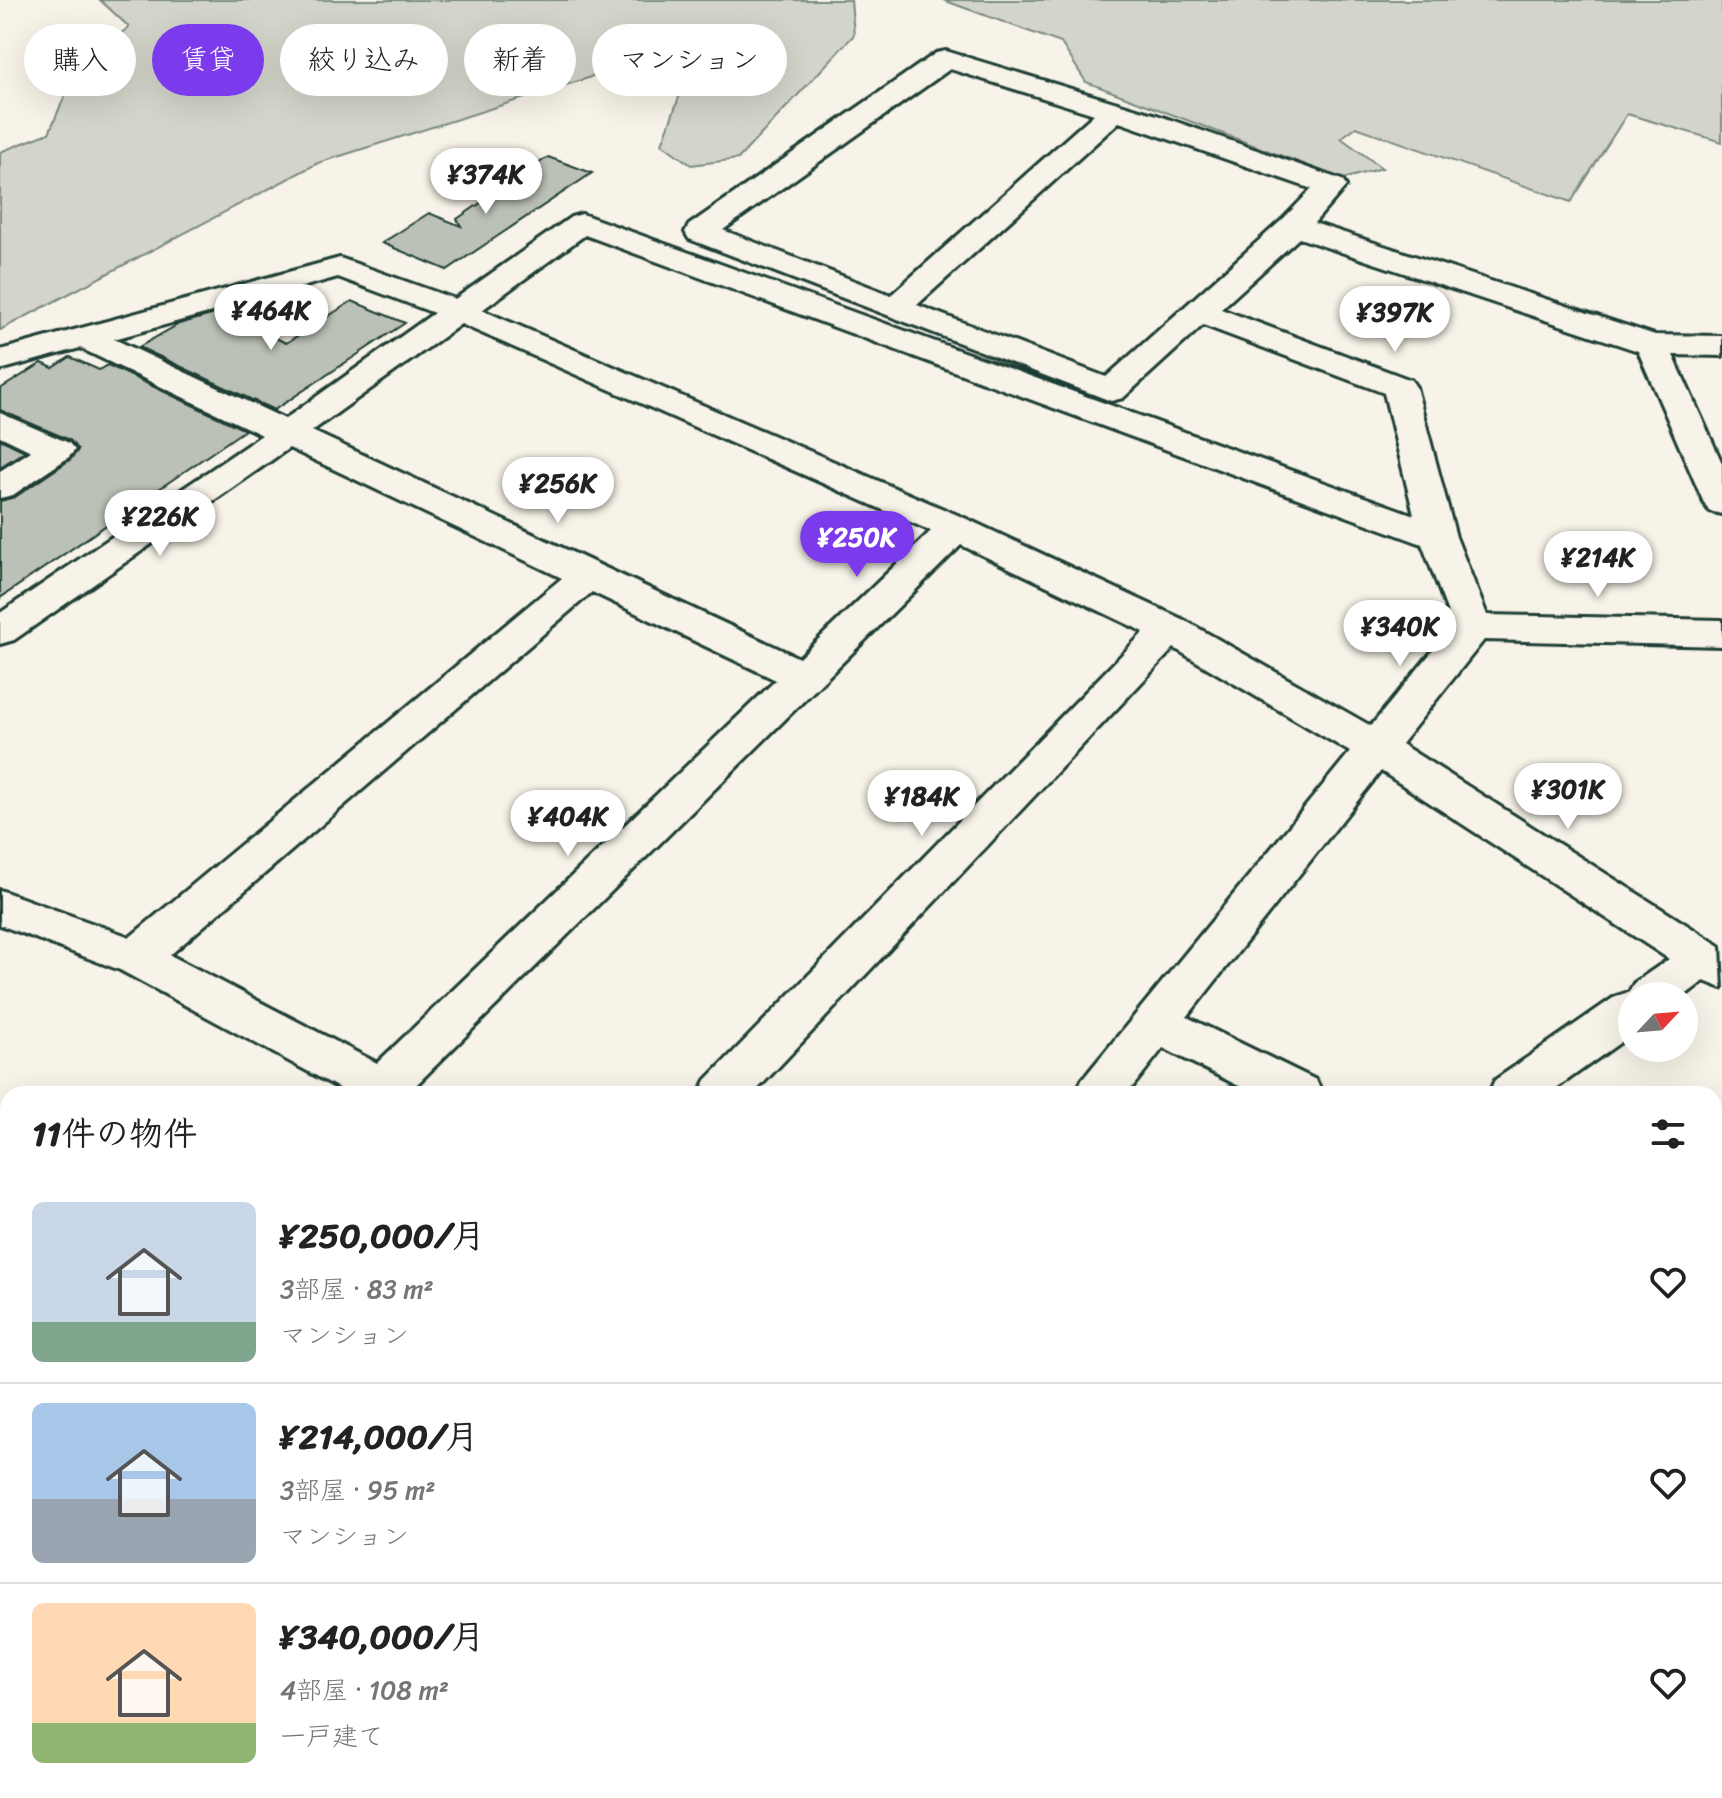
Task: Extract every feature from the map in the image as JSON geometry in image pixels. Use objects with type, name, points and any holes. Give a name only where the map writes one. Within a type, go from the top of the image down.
[{"type":"street","points":[[946,59],[1331,186],[1294,226],[1111,391],[700,232],[946,59]]},
{"type":"street","points":[[895,308],[1113,112]]},
{"type":"street","points":[[0,631],[286,434],[582,223],[1438,537]]},
{"type":"street","points":[[1294,226],[1652,345],[1722,346]]},
{"type":"street","points":[[0,360],[340,267],[460,312],[956,528],[1170,629],[1378,749],[1713,964]]},
{"type":"street","points":[[1199,312],[1399,387],[1438,537],[1473,627]]},
{"type":"street","points":[[83,337],[802,676]]},
{"type":"street","points":[[1652,345],[1722,503]]},
{"type":"street","points":[[0,423],[57,450],[0,487]]},
{"type":"street","points":[[393,1086],[802,676],[956,528]]},
{"type":"street","points":[[136,958],[590,574]]},
{"type":"street","points":[[1473,627],[1722,633]]},
{"type":"street","points":[[1105,1086],[1473,627]]},
{"type":"street","points":[[731,1086],[1170,629]]},
{"type":"street","points":[[0,907],[136,958],[379,1086]]},
{"type":"street","points":[[1678,982],[1713,964]]},
{"type":"street","points":[[1523,1086],[1618,1019]]},
{"type":"street","points":[[1156,1023],[1283,1086]]},
{"type":"shaded area","points":[[100,0],[851,0],[854,35],[738,159],[691,165],[662,144],[679,96],[787,96],[787,24],[592,24],[592,76],[576,82],[576,24],[464,24],[464,96],[531,96],[318,163],[0,330],[0,152],[49,133],[65,96],[136,96],[136,24],[126,24]]},
{"type":"shaded area","points":[[943,0],[1722,0],[1722,142],[1627,114],[1571,202],[1356,127],[1341,138],[1382,168],[1343,179],[1086,82],[1061,43]]},
{"type":"building","points":[[548,157],[592,173],[447,270],[382,243],[429,213],[461,226],[457,219]]},
{"type":"building","points":[[352,301],[405,323],[274,410],[139,347],[179,324],[222,312],[286,343]]},
{"type":"building","points":[[70,357],[99,370],[108,365],[245,430],[0,598],[0,501],[15,497],[71,459],[78,450],[70,440],[0,410],[0,389],[42,363],[53,368]]},
{"type":"building","points":[[0,439],[25,451],[0,467]]}]
